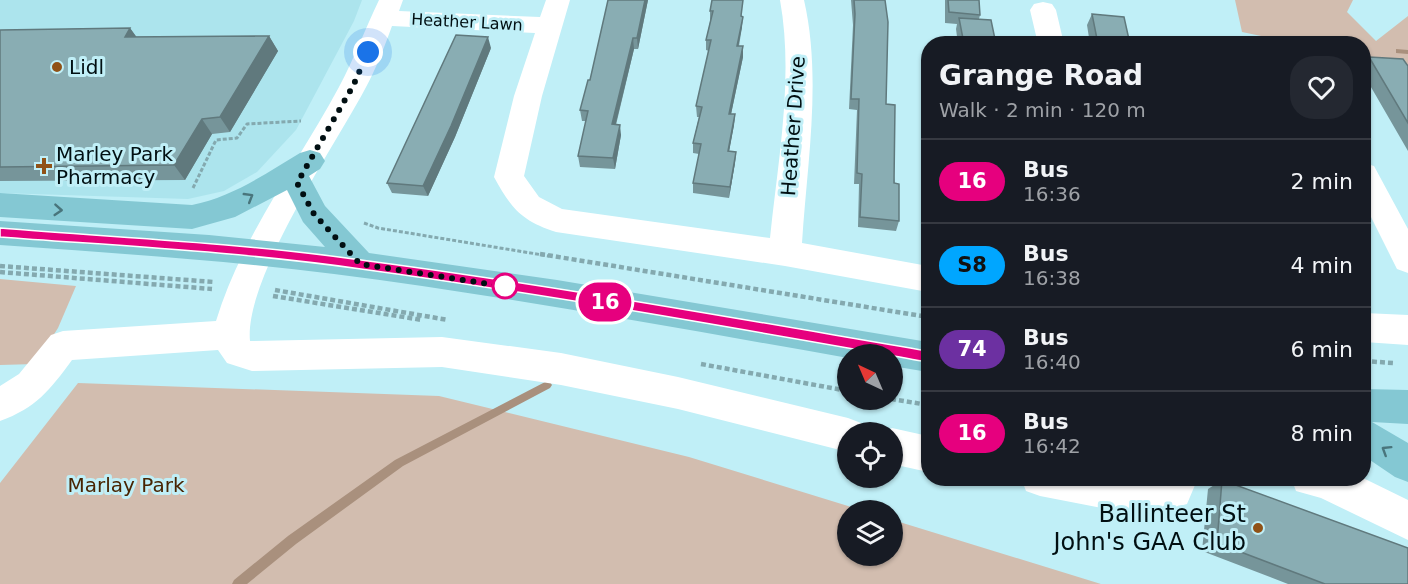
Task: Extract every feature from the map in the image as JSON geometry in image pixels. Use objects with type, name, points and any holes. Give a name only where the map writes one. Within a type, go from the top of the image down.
[{"type":"main road","points":[[0,205],[192,217],[216,213],[237,205],[304,172],[314,214],[360,264]]},
{"type":"main road","points":[[0,232],[259,253],[360,264],[647,308],[921,356]]},
{"type":"main road","points":[[1371,405],[1408,406]]},
{"type":"main road","points":[[1371,440],[1408,464]]},
{"type":"street","name":"Heather Lawn","points":[[558,0],[528,96],[509,177],[528,204],[556,220],[785,253]]},
{"type":"street","name":"Heather Drive","points":[[785,253],[798,93],[799,34],[792,0]]},
{"type":"street","name":"Heather Lawn","points":[[387,9],[551,26]]},
{"type":"street","points":[[387,9],[353,86],[259,253],[243,288],[230,334],[233,347],[243,355],[266,357],[442,352],[561,369],[678,393],[837,432]]},
{"type":"street","points":[[1043,10],[1049,36]]},
{"type":"street","points":[[1371,188],[1408,260]]},
{"type":"street","points":[[785,253],[921,278]]},
{"type":"street","points":[[1371,328],[1408,330]]},
{"type":"street","points":[[0,405],[32,385],[63,346],[194,339],[230,334]]},
{"type":"street","points":[[903,448],[921,452]]},
{"type":"street","points":[[1083,486],[1143,497],[1173,491],[1175,486]]},
{"type":"street","points":[[1337,486],[1408,520]]},
{"type":"path","points":[[182,188],[194,188],[216,140],[237,138],[247,124],[304,121]]},
{"type":"path","points":[[357,220],[378,228],[921,316]]},
{"type":"path","points":[[0,266],[243,288],[448,324]]},
{"type":"path","points":[[0,272],[243,288]]},
{"type":"path","points":[[1371,361],[1393,363]]},
{"type":"path","points":[[903,401],[921,404]]},
{"type":"shaded area","points":[[0,0],[362,0],[354,21],[296,130],[257,172],[224,191],[188,199],[0,193]]},
{"type":"green space","points":[[1235,0],[1353,0],[1347,12],[1371,36],[1261,36],[1242,32]]},
{"type":"green space","points":[[1408,16],[1408,68],[1371,65],[1371,36],[1376,41]]},
{"type":"green space","points":[[0,279],[76,286],[58,328],[35,364],[0,365]]},
{"type":"green space","name":"Marlay Park","points":[[78,383],[439,396],[689,457],[837,503],[837,566],[903,566],[903,523],[1101,584],[0,584],[0,483]]},
{"type":"building","points":[[608,0],[645,0],[637,38],[633,38],[612,124],[620,125],[613,158],[578,156],[588,111],[580,110],[588,80],[590,80]]},
{"type":"building","points":[[712,0],[743,0],[741,16],[743,17],[737,46],[743,46],[729,114],[735,114],[728,151],[736,152],[730,187],[693,183],[701,144],[693,143],[702,107],[696,106],[711,40],[706,40],[713,11],[710,11]]},
{"type":"building","points":[[854,0],[885,0],[888,22],[886,104],[895,105],[894,183],[899,184],[899,221],[860,217],[862,174],[857,173],[859,99],[851,99]]},
{"type":"building","points":[[948,0],[979,0],[980,15],[949,12]]},
{"type":"building","points":[[1092,14],[1124,17],[1128,36],[1096,36]]},
{"type":"building","points":[[959,18],[991,20],[994,36],[962,36]]},
{"type":"building","points":[[130,28],[125,37],[269,36],[220,117],[202,119],[174,165],[0,167],[0,30]]},
{"type":"building","points":[[456,35],[488,37],[451,126],[423,186],[387,183]]},
{"type":"building","points":[[1371,57],[1403,59],[1408,66],[1408,123]]},
{"type":"building","name":"Ballinteer St John's GAA Club","points":[[1222,486],[1238,486],[1408,548],[1408,584],[1325,584],[1217,543]]},
{"type":"waterway","points":[[1399,51],[1408,52]]},
{"type":"waterway","points":[[238,584],[292,540],[399,463],[547,385]]},
{"type":"bus line","name":"16","points":[[0,233],[158,244],[360,264],[647,308],[921,356]]},
{"type":"place","name":"Lidl","points":[[57,67]]},
{"type":"place","name":"Marley Park Pharmacy","points":[[44,166]]},
{"type":"place","name":"Ballinteer St John's GAA Club","points":[[1258,528]]},
{"type":"route","points":[[368,52],[353,86],[297,183],[314,214],[360,264],[515,288],[505,286]]}]
